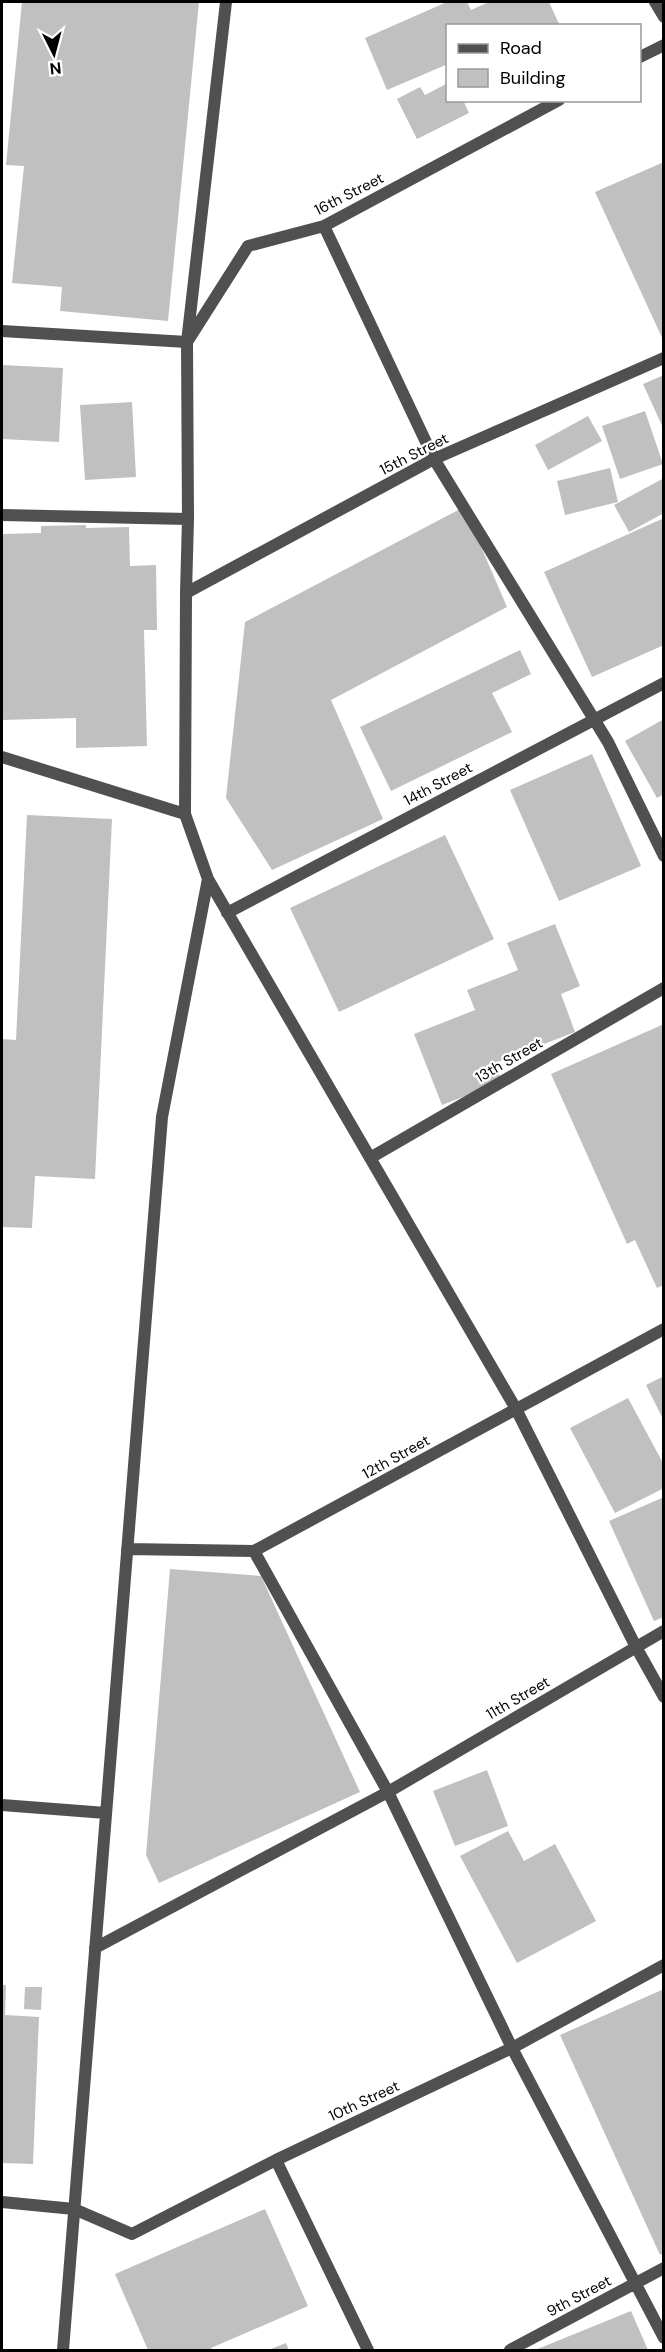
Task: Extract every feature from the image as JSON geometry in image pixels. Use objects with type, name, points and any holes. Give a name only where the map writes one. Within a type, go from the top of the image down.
[{"type":"street","points":[[226,2],[187,342],[185,814],[208,879],[516,1409],[663,1697]]},
{"type":"street","points":[[656,2],[663,17]]},
{"type":"street","points":[[641,56],[663,45]]},
{"type":"street","name":"16th Street","points":[[187,342],[248,246],[324,226],[555,102]]},
{"type":"street","points":[[324,226],[434,459],[608,742],[663,856]]},
{"type":"street","points":[[2,331],[187,342]]},
{"type":"street","name":"15th Street","points":[[186,593],[434,459],[663,358]]},
{"type":"street","points":[[2,515],[188,519]]},
{"type":"street","name":"14th Street","points":[[227,913],[663,683]]},
{"type":"street","points":[[2,757],[185,814]]},
{"type":"street","points":[[63,2350],[162,1118],[208,879]]},
{"type":"street","name":"13th Street","points":[[370,1158],[663,988]]},
{"type":"street","name":"12th Street","points":[[127,1549],[254,1551],[663,1329]]},
{"type":"street","points":[[254,1551],[388,1792],[512,2048],[663,2338]]},
{"type":"street","name":"11th Street","points":[[95,1948],[388,1792],[663,1632]]},
{"type":"street","points":[[2,1805],[106,1813]]},
{"type":"street","name":"10th Street","points":[[74,2209],[132,2234],[276,2160],[512,2048],[663,1965]]},
{"type":"street","points":[[276,2160],[368,2350]]},
{"type":"street","points":[[2,2202],[74,2209]]},
{"type":"street","name":"9th Street","points":[[510,2350],[663,2268]]},
{"type":"building","points":[[22,2],[199,2],[168,321],[60,311],[62,287],[12,283],[24,166],[6,165]]},
{"type":"building","points":[[447,2],[467,2],[471,10],[489,2],[549,2],[559,24],[446,24],[446,65],[387,90],[365,38]]},
{"type":"building","points":[[446,84],[446,102],[464,102],[469,113],[417,139],[397,99],[420,87],[425,95]]},
{"type":"building","points":[[664,162],[664,342],[595,192]]},
{"type":"building","points":[[2,365],[63,368],[59,442],[2,439]]},
{"type":"building","points":[[664,375],[664,430],[643,384]]},
{"type":"building","points":[[132,402],[136,477],[85,480],[80,405]]},
{"type":"building","points":[[645,411],[663,464],[620,479],[602,426]]},
{"type":"building","points":[[588,416],[602,441],[548,470],[535,445]]},
{"type":"building","points":[[610,468],[618,502],[565,515],[557,481]]},
{"type":"building","points":[[664,478],[664,513],[629,532],[614,505]]},
{"type":"building","points":[[464,507],[507,607],[331,700],[383,819],[272,870],[226,798],[245,622]]},
{"type":"building","points":[[664,518],[664,645],[592,677],[544,572]]},
{"type":"building","points":[[86,525],[86,528],[129,527],[130,566],[156,565],[157,630],[144,630],[147,746],[76,748],[76,718],[2,720],[2,534],[41,533],[41,526]]},
{"type":"building","points":[[520,650],[531,674],[492,693],[512,732],[391,791],[360,727]]},
{"type":"building","points":[[664,719],[664,794],[657,798],[625,741]]},
{"type":"building","points":[[592,754],[641,866],[559,901],[510,790]]},
{"type":"building","points":[[27,815],[112,819],[95,1179],[35,1176],[32,1228],[2,1227],[2,1039],[16,1040]]},
{"type":"building","points":[[445,835],[494,939],[339,1012],[290,908]]},
{"type":"building","points":[[555,924],[580,986],[561,994],[575,1032],[495,1063],[502,1082],[442,1105],[414,1034],[475,1010],[467,990],[518,970],[507,943]]},
{"type":"building","points":[[664,1024],[664,1285],[657,1288],[635,1240],[627,1244],[551,1074]]},
{"type":"building","points":[[664,1376],[664,1421],[646,1385]]},
{"type":"building","points":[[628,1398],[664,1465],[664,1488],[615,1513],[570,1428]]},
{"type":"building","points":[[664,1497],[664,1617],[654,1621],[609,1521]]},
{"type":"building","points":[[170,1569],[261,1576],[360,1792],[159,1883],[146,1855]]},
{"type":"building","points":[[487,1770],[508,1826],[455,1846],[433,1791]]},
{"type":"building","points":[[508,1831],[524,1861],[555,1844],[596,1921],[517,1963],[460,1856]]},
{"type":"building","points":[[2,1985],[6,1985],[5,2015],[39,2017],[33,2164],[2,2163]]},
{"type":"building","points":[[25,1987],[42,1987],[41,2010],[24,2009]]},
{"type":"building","points":[[664,1989],[664,2253],[660,2255],[560,2035]]},
{"type":"building","points":[[265,2209],[308,2306],[211,2348],[212,2350],[148,2350],[115,2274]]},
{"type":"building","points":[[631,2311],[648,2350],[535,2350]]},
{"type":"building","points":[[286,2343],[289,2350],[268,2350]]}]
